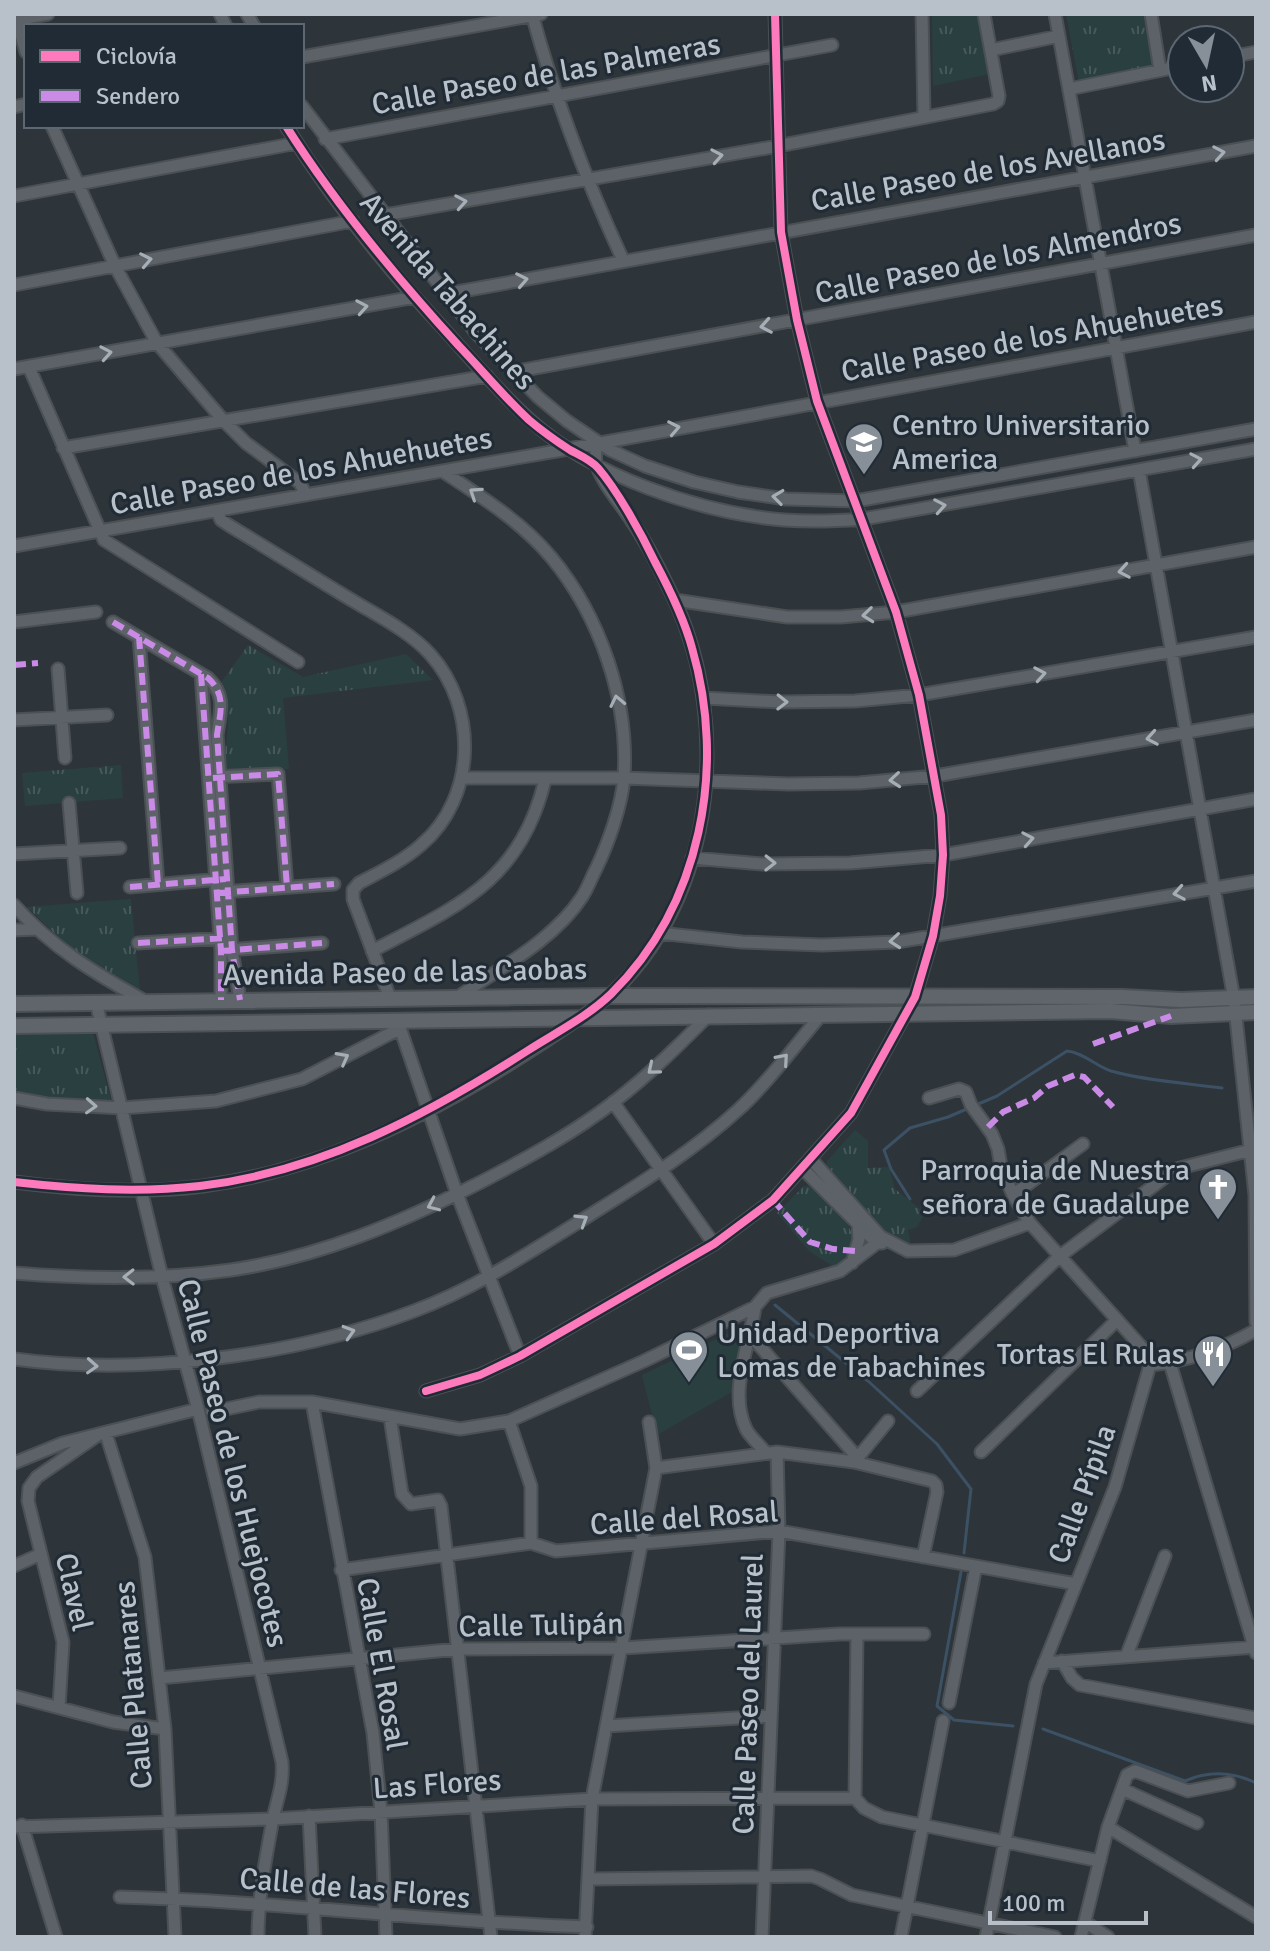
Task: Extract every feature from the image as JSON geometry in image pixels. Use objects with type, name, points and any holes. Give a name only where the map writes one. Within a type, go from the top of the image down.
[{"type":"main road","name":"Avenida Paseo de las Caobas","points":[[14,1004],[239,995],[319,999],[1122,997],[1234,1006]]},
{"type":"main road","points":[[1234,1006],[1256,997]]},
{"type":"main road","points":[[319,999],[320,1021]]},
{"type":"main road","name":"Avenida Paseo de las Caobas","points":[[14,1026],[320,1021],[399,1024],[710,1015],[1110,1011],[1171,1016],[1234,1006]]},
{"type":"main road","points":[[1234,1006],[1256,1012]]},
{"type":"street","points":[[24,46],[15,18],[48,14]]},
{"type":"street","points":[[426,1391],[480,1375],[520,1356],[714,1244],[773,1200],[851,1113],[908,1013],[933,936],[943,855],[941,815],[919,695],[896,612],[817,401],[797,320],[781,232],[775,14]]},
{"type":"street","points":[[922,14],[924,116]]},
{"type":"street","points":[[385,215],[778,146],[998,101],[984,14]]},
{"type":"street","points":[[1055,14],[1135,451]]},
{"type":"street","points":[[1151,14],[1160,70]]},
{"type":"street","points":[[304,57],[535,15],[556,97],[586,180],[623,260]]},
{"type":"street","points":[[991,50],[1059,36]]},
{"type":"street","name":"Calle Paseo de las Palmeras","points":[[325,139],[832,45]]},
{"type":"street","points":[[1069,89],[1166,69]]},
{"type":"street","name":"Avenida Tabachines","points":[[306,117],[476,333],[513,372],[557,413],[597,442],[645,466],[709,485],[786,499],[856,501],[1256,429]]},
{"type":"street","points":[[53,128],[115,266],[157,343],[223,420],[246,443],[300,483],[306,495]]},
{"type":"street","name":"Avenida Tabachines","points":[[287,128],[353,221],[415,297],[529,420],[596,465],[651,488],[733,513],[810,522],[863,519],[1256,449]]},
{"type":"street","points":[[14,196],[297,143]]},
{"type":"street","name":"Calle Paseo de los Avellanos","points":[[446,294],[1256,146]]},
{"type":"street","points":[[14,285],[353,221]]},
{"type":"street","name":"Calle Paseo de los Almendros","points":[[513,372],[1256,235]]},
{"type":"street","points":[[14,369],[415,297]]},
{"type":"street","name":"Calle Paseo de los Ahuehuetes","points":[[14,546],[568,449],[1256,322]]},
{"type":"street","points":[[459,346],[476,333]]},
{"type":"street","points":[[29,367],[104,540],[298,662]]},
{"type":"street","points":[[63,448],[487,376]]},
{"type":"street","points":[[14,1182],[79,1189],[142,1190],[202,1186],[261,1176],[318,1159],[360,1143],[466,1089],[579,1018],[609,996],[634,968],[659,933],[679,894],[692,858],[703,818],[708,781],[708,739],[704,698],[692,647],[675,600],[643,537],[596,465],[597,442]]},
{"type":"street","points":[[1139,470],[1234,1006],[1255,1195],[1256,1322]]},
{"type":"street","points":[[442,471],[517,524],[549,555],[586,609],[609,663],[622,723],[624,778],[607,846],[582,897],[546,936],[454,999]]},
{"type":"street","points":[[217,511],[221,520],[400,630],[429,653],[448,679],[462,714],[466,744],[463,778],[448,814],[422,845],[359,883],[353,890],[353,899],[390,998]]},
{"type":"street","points":[[675,600],[787,617],[841,617],[896,612],[1256,547]]},
{"type":"street","points":[[14,622],[96,612]]},
{"type":"street","points":[[113,622],[214,683],[222,700],[214,777]]},
{"type":"street","points":[[139,637],[158,884]]},
{"type":"street","points":[[704,698],[780,702],[855,701],[919,695],[1256,637]]},
{"type":"street","points":[[58,669],[65,758]]},
{"type":"street","points":[[201,674],[214,777],[222,879],[226,944],[221,996]]},
{"type":"street","points":[[14,720],[107,715]]},
{"type":"street","points":[[463,778],[845,783],[935,776],[1256,720]]},
{"type":"street","points":[[214,777],[278,774],[287,887]]},
{"type":"street","points":[[372,951],[473,894],[501,872],[537,812],[545,780]]},
{"type":"street","points":[[692,858],[762,864],[836,863],[943,855],[1256,799]]},
{"type":"street","points":[[69,803],[77,893]]},
{"type":"street","points":[[14,854],[120,848]]},
{"type":"street","points":[[130,887],[222,879]]},
{"type":"street","points":[[659,933],[742,942],[822,945],[897,942],[1256,881]]},
{"type":"street","points":[[222,892],[334,884]]},
{"type":"street","points":[[14,905],[36,929],[88,970],[145,1001]]},
{"type":"street","points":[[14,930],[36,929]]},
{"type":"street","points":[[138,943],[322,943]]},
{"type":"street","points":[[226,944],[239,995]]},
{"type":"street","name":"Calle Paseo de los Huejocotes","points":[[96,1002],[282,1762],[283,1782],[258,1904],[258,1937]]},
{"type":"street","points":[[14,1359],[117,1367],[185,1361],[335,1336],[415,1311],[490,1276],[662,1170],[740,1109],[822,1014]]},
{"type":"street","points":[[14,1273],[81,1278],[162,1277],[232,1270],[301,1256],[375,1231],[534,1155],[613,1102],[665,1060],[710,1015]]},
{"type":"street","points":[[14,1098],[47,1104],[122,1108],[216,1101],[302,1079],[399,1024],[457,1194],[520,1356]]},
{"type":"street","points":[[929,1098],[963,1089],[984,1123],[1013,1195],[1030,1223],[1147,1353],[1150,1365],[1170,1363],[1228,1346],[1256,1330]]},
{"type":"street","points":[[613,1102],[714,1244]]},
{"type":"street","points":[[1013,1195],[1083,1144]]},
{"type":"street","points":[[917,1391],[1060,1256],[1176,1169],[1251,1150]]},
{"type":"street","points":[[807,1164],[858,1225],[882,1241],[908,1251],[954,1250],[1030,1223]]},
{"type":"street","points":[[807,1164],[882,1241]]},
{"type":"street","points":[[852,1263],[859,1239],[858,1225]]},
{"type":"street","points":[[212,1412],[259,1402],[312,1402],[460,1429],[509,1421],[755,1307],[767,1293],[840,1271],[882,1241]]},
{"type":"street","points":[[755,1307],[751,1336],[741,1368],[738,1398],[746,1429],[772,1452]]},
{"type":"street","points":[[981,1452],[1117,1320]]},
{"type":"street","points":[[751,1336],[856,1459]]},
{"type":"street","points":[[1044,1663],[1256,1649],[1170,1363]]},
{"type":"street","name":"Calle Pípila","points":[[986,1937],[1036,1684],[1115,1487],[1150,1365]]},
{"type":"street","name":"Calle El Rosal","points":[[312,1402],[373,1733],[381,1812],[386,1937]]},
{"type":"street","points":[[14,1463],[63,1443],[198,1409]]},
{"type":"street","points":[[390,1417],[402,1494],[411,1504],[438,1500],[441,1506],[491,1937]]},
{"type":"street","points":[[509,1421],[531,1486],[531,1543]]},
{"type":"street","points":[[856,1459],[888,1421]]},
{"type":"street","points":[[586,1932],[592,1799],[656,1468],[649,1422]]},
{"type":"street","name":"Clavel","points":[[59,1707],[63,1642],[28,1501],[29,1488],[37,1477],[102,1434]]},
{"type":"street","name":"Calle Platanares","points":[[102,1434],[145,1557],[165,1729],[175,1937]]},
{"type":"street","points":[[656,1468],[772,1452],[856,1459],[932,1481],[937,1492],[923,1557]]},
{"type":"street","name":"Calle Paseo del Laurel","points":[[762,1937],[779,1531],[772,1452]]},
{"type":"street","name":"Calle del Rosal","points":[[341,1570],[531,1543],[556,1551],[779,1531],[1076,1584]]},
{"type":"street","points":[[14,1566],[41,1554]]},
{"type":"street","points":[[1126,1657],[1165,1556]]},
{"type":"street","points":[[949,1703],[976,1566]]},
{"type":"street","points":[[857,1634],[855,1798],[864,1808],[882,1817],[1100,1861]]},
{"type":"street","name":"Calle Tulipán","points":[[160,1678],[458,1649],[623,1648],[774,1637],[924,1634]]},
{"type":"street","points":[[1062,1661],[1080,1685],[1256,1718]]},
{"type":"street","points":[[14,1696],[137,1727],[165,1729]]},
{"type":"street","points":[[606,1726],[770,1716]]},
{"type":"street","points":[[901,1937],[943,1721]]},
{"type":"street","points":[[1081,1937],[1108,1827],[1127,1775],[1135,1771],[1188,1791],[1229,1783]]},
{"type":"street","points":[[1122,1789],[1197,1823]]},
{"type":"street","name":"Las Flores","points":[[18,1826],[273,1819],[592,1799],[855,1798]]},
{"type":"street","points":[[309,1816],[315,1937]]},
{"type":"street","points":[[18,1826],[56,1937]]},
{"type":"street","points":[[1108,1827],[1256,1917]]},
{"type":"street","points":[[590,1879],[811,1876],[852,1895],[1055,1937]]},
{"type":"street","name":"Calle de las Flores","points":[[120,1897],[258,1904],[586,1932]]},
{"type":"street","points":[[1085,1922],[1108,1937]]},
{"type":"green space","points":[[932,14],[978,14],[989,74],[933,86]]},
{"type":"green space","points":[[1066,14],[1143,14],[1155,68],[1079,83]]},
{"type":"green space","points":[[248,645],[303,677],[406,654],[433,680],[283,698],[289,769],[225,774],[228,708],[220,684]]},
{"type":"green space","points":[[121,765],[123,798],[25,806],[22,773]]},
{"type":"green space","points":[[131,899],[140,991],[69,947],[27,907]]},
{"type":"green space","points":[[92,1029],[111,1100],[48,1098],[14,1093],[14,1030]]},
{"type":"green space","points":[[855,1130],[868,1141],[868,1168],[889,1167],[895,1189],[925,1213],[917,1227],[908,1230],[911,1245],[892,1241],[826,1170],[827,1161]]},
{"type":"green space","points":[[804,1186],[812,1186],[831,1205],[848,1225],[852,1235],[848,1257],[837,1269],[809,1251],[777,1213]]},
{"type":"green space","name":"Unidad Deportiva Lomas de Tabachines","points":[[743,1326],[732,1392],[657,1435],[642,1375]]},
{"type":"waterway","points":[[976,1105],[997,1096],[1067,1051],[1105,1069],[1125,1074],[1222,1088]]},
{"type":"waterway","points":[[910,1199],[891,1169],[884,1150],[910,1128],[969,1108]]},
{"type":"waterway","points":[[775,1305],[868,1381],[937,1444],[971,1489],[964,1553]]},
{"type":"waterway","points":[[961,1572],[937,1706],[954,1720],[1013,1726]]},
{"type":"waterway","points":[[1043,1729],[1185,1781],[1220,1774],[1256,1783]]},
{"type":"marked path","points":[[113,622],[208,678],[218,691],[221,705],[217,735],[232,950],[240,1000]]},
{"type":"marked path","points":[[139,637],[158,884]]},
{"type":"marked path","points":[[14,665],[38,663]]},
{"type":"marked path","points":[[201,674],[221,951],[221,1000]]},
{"type":"marked path","points":[[213,778],[278,774],[287,887]]},
{"type":"marked path","points":[[130,887],[226,879]]},
{"type":"marked path","points":[[219,893],[334,884]]},
{"type":"marked path","points":[[138,943],[227,938]]},
{"type":"marked path","points":[[222,951],[322,943]]},
{"type":"marked path","points":[[1093,1044],[1171,1016]]},
{"type":"marked path","points":[[988,1127],[1003,1112],[1034,1098],[1048,1086],[1075,1075],[1084,1077],[1113,1107]]},
{"type":"marked path","points":[[773,1200],[810,1242],[855,1251]]},
{"type":"cycle path","points":[[426,1391],[480,1375],[520,1356],[714,1244],[773,1200],[851,1113],[915,997],[933,936],[943,855],[941,815],[919,695],[896,612],[817,401],[797,320],[781,232],[775,14]]},
{"type":"cycle path","points":[[14,1182],[60,1187],[154,1189],[244,1179],[330,1154],[411,1118],[489,1075],[592,1010],[611,994],[642,959],[667,919],[685,877],[698,833],[705,787],[707,740],[702,694],[681,615],[629,514],[595,465],[529,420],[436,320],[346,212],[287,128]]},
{"type":"place","name":"Centro Universitario America","points":[[864,476]]},
{"type":"place","name":"Parroquia de Nuestra señora de Guadalupe","points":[[1218,1221]]},
{"type":"place","name":"Unidad Deportiva Lomas de Tabachines","points":[[689,1384]]},
{"type":"place","name":"Tortas El Rulas","points":[[1213,1388]]}]
